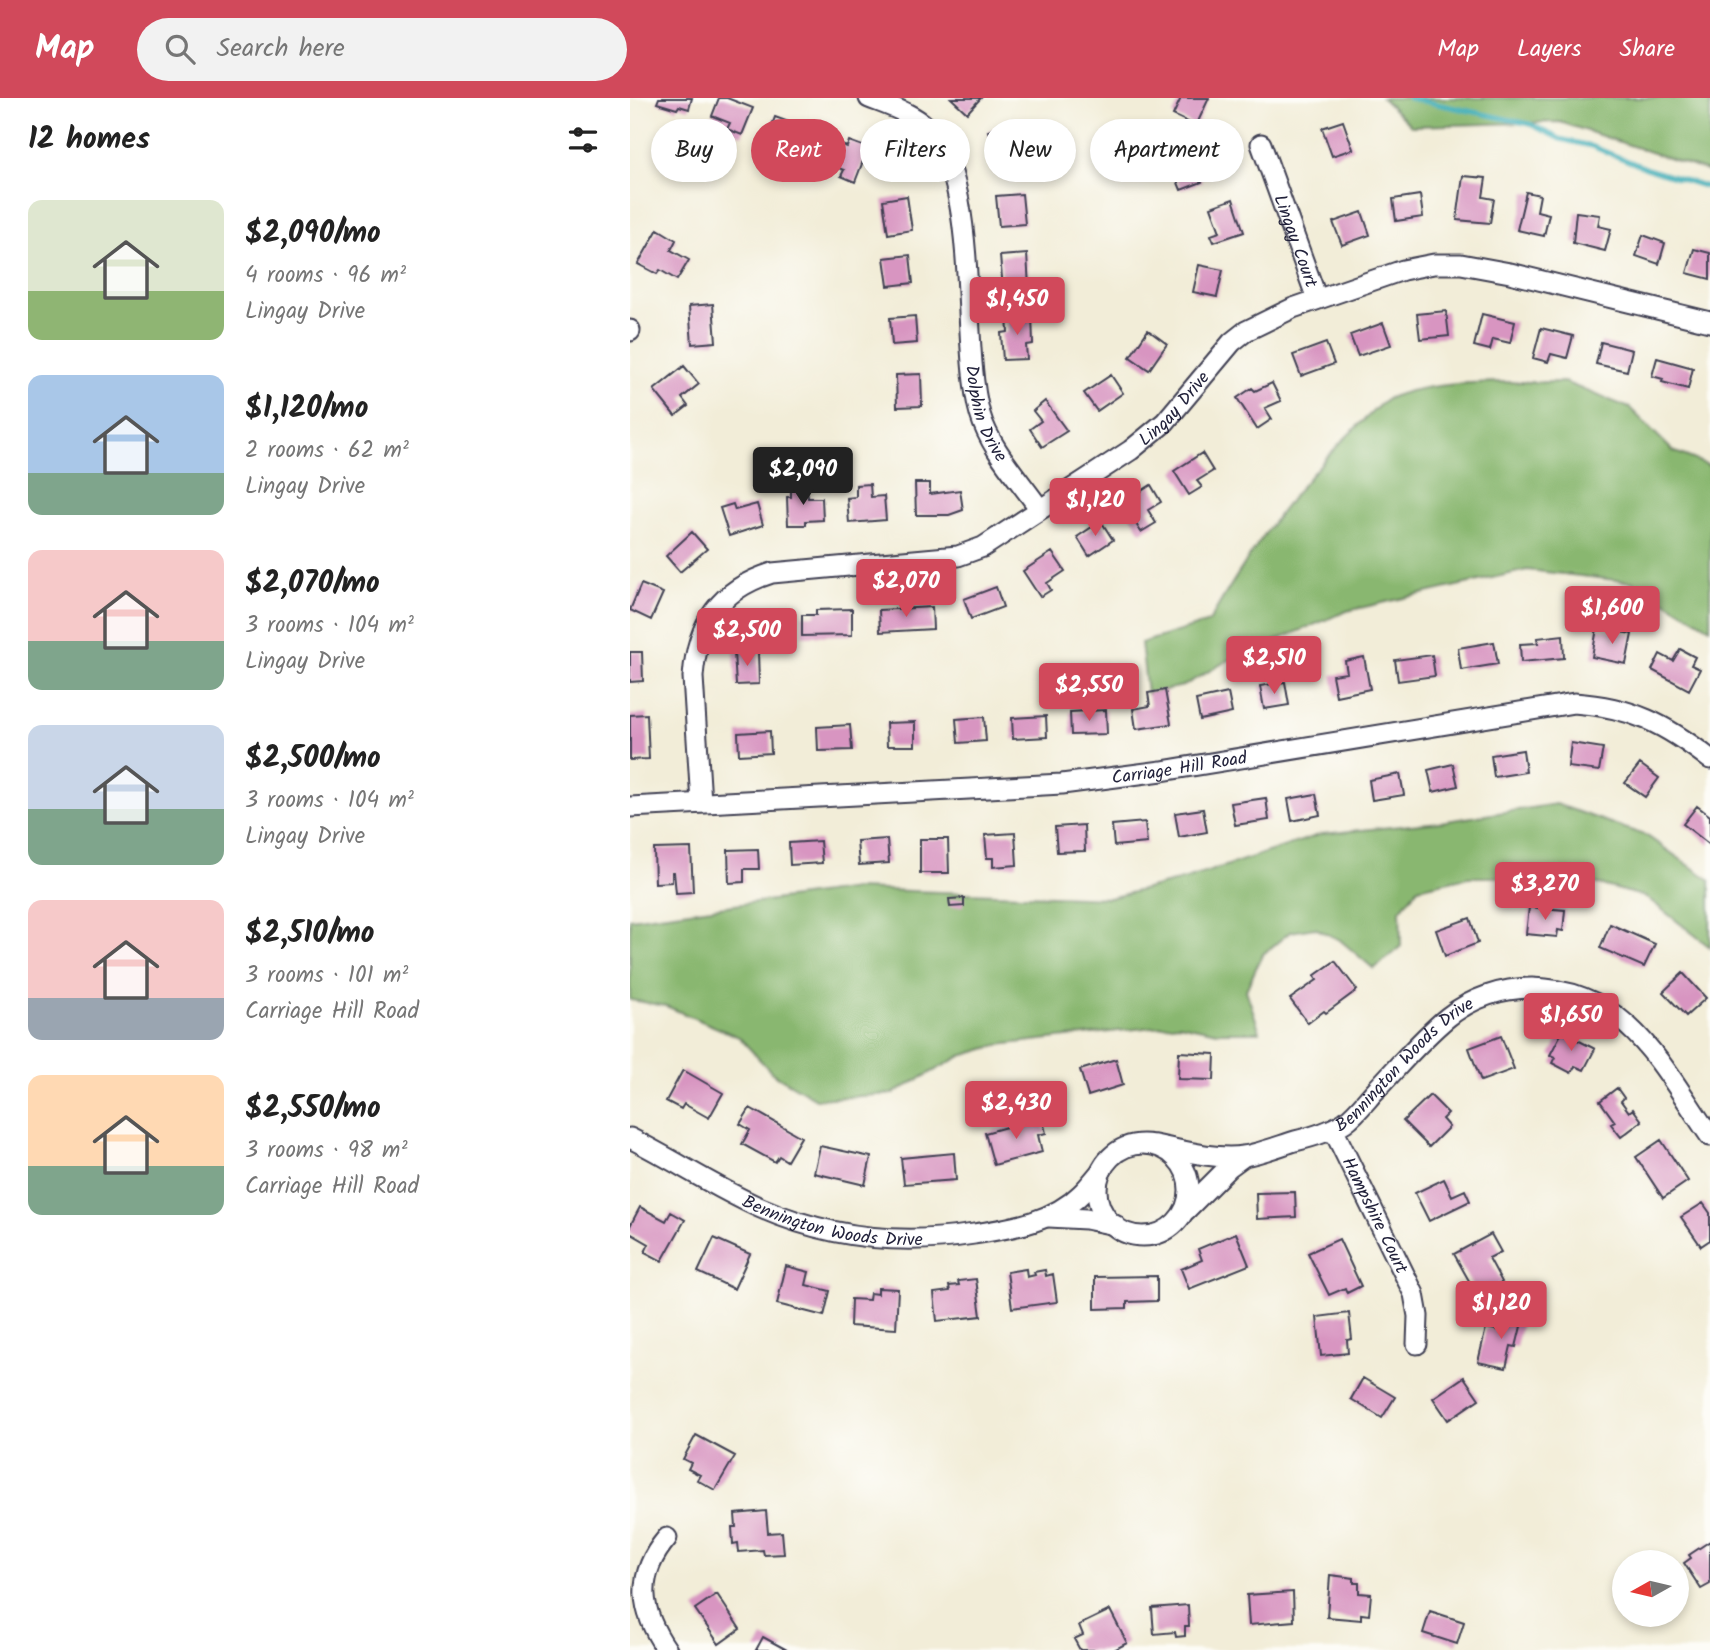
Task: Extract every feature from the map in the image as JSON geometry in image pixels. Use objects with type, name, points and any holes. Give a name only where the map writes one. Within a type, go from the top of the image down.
[{"type":"street","name":"Dolphin Drive","points":[[869,98],[922,123],[941,145],[950,164],[961,215],[973,366],[980,415],[991,440],[1039,508]]},
{"type":"street","name":"Lingay Court","points":[[1261,144],[1317,299]]},
{"type":"street","name":"Lingay Drive","points":[[701,802],[694,660],[706,623],[729,594],[751,580],[772,573],[967,554],[983,547],[1131,450],[1165,422],[1233,342],[1246,331],[1267,320],[1317,299],[1404,270],[1447,263],[1510,273],[1710,322]]},
{"type":"street","name":"Carriage Hill Road","points":[[630,807],[1062,784],[1162,771],[1574,702],[1622,709],[1642,716],[1680,737],[1710,759]]},
{"type":"street","name":"Bennington Woods Drive","points":[[630,1138],[760,1207],[795,1221],[841,1234],[884,1240],[926,1240],[993,1231],[1049,1217],[1086,1219],[1134,1234],[1154,1234],[1172,1225],[1229,1167],[1244,1156],[1333,1129],[1356,1112],[1428,1035],[1462,1006],[1495,993],[1528,988],[1580,996],[1600,1004],[1625,1021],[1649,1049],[1710,1136]]},
{"type":"street","name":"Hampshire Court","points":[[1333,1129],[1414,1294],[1418,1316],[1417,1343]]},
{"type":"street","name":"Bennington Woods Drive","points":[[1049,1217],[1081,1194],[1111,1157],[1123,1148],[1136,1144],[1155,1145],[1201,1154],[1244,1156]]},
{"type":"street","points":[[1155,1145],[1172,1153],[1185,1170],[1189,1188],[1188,1201],[1182,1213]]},
{"type":"street","points":[[1102,1170],[1098,1186],[1099,1201],[1105,1215],[1115,1226]]},
{"type":"street","points":[[667,1538],[650,1562],[644,1589],[653,1627],[667,1650]]},
{"type":"green space","points":[[1382,98],[1710,98],[1710,172],[1560,122],[1411,126]]},
{"type":"green space","points":[[1564,382],[1630,408],[1673,451],[1710,466],[1710,628],[1633,582],[1527,570],[1347,611],[1227,661],[1183,686],[1147,694],[1141,643],[1209,622],[1260,540],[1299,489],[1342,441],[1386,400],[1408,392],[1452,384]]},
{"type":"green space","points":[[1556,804],[1647,836],[1710,880],[1710,947],[1646,897],[1571,877],[1468,877],[1418,888],[1400,910],[1401,946],[1374,969],[1340,940],[1315,928],[1290,932],[1262,955],[1246,990],[1260,1032],[1217,1032],[1179,1024],[998,1045],[961,1056],[892,1094],[816,1099],[772,1073],[739,1037],[666,1006],[630,1000],[630,919],[855,889],[1109,898],[1186,879],[1322,834],[1440,822]]},
{"type":"building","points":[[659,98],[692,98],[689,109],[679,106],[677,109],[657,103]]},
{"type":"building","points":[[719,98],[727,98],[753,108],[742,135],[737,133],[737,119],[712,116]]},
{"type":"building","points":[[951,98],[981,98],[967,113]]},
{"type":"building","points":[[1181,98],[1209,98],[1199,119],[1181,119],[1173,115]]},
{"type":"building","points":[[1343,121],[1353,149],[1332,156],[1322,128]]},
{"type":"building","points":[[849,141],[860,145],[860,169],[855,182],[846,178],[846,147]]},
{"type":"building","points":[[1463,176],[1486,178],[1483,197],[1494,199],[1490,223],[1457,220]]},
{"type":"building","points":[[1178,182],[1202,182],[1181,190]]},
{"type":"building","points":[[1526,192],[1540,195],[1537,211],[1549,214],[1544,236],[1517,230]]},
{"type":"building","points":[[1022,194],[1025,224],[999,226],[996,196]]},
{"type":"building","points":[[1420,195],[1423,217],[1396,221],[1393,199]]},
{"type":"building","points":[[907,196],[912,230],[888,234],[883,200]]},
{"type":"building","points":[[1233,199],[1244,232],[1214,242],[1211,235],[1220,232],[1211,207]]},
{"type":"building","points":[[1362,212],[1370,235],[1342,245],[1333,222]]},
{"type":"building","points":[[1576,212],[1600,215],[1598,226],[1611,229],[1605,251],[1573,243]]},
{"type":"building","points":[[658,229],[676,240],[671,250],[689,260],[677,280],[660,270],[657,274],[638,264]]},
{"type":"building","points":[[1643,235],[1665,243],[1659,264],[1636,256]]},
{"type":"building","points":[[1694,249],[1710,253],[1710,279],[1687,273]]},
{"type":"building","points":[[1027,254],[1029,287],[1003,289],[1000,256]]},
{"type":"building","points":[[910,255],[913,283],[888,286],[884,258]]},
{"type":"building","points":[[1199,265],[1223,270],[1217,297],[1193,292]]},
{"type":"building","points":[[713,304],[716,342],[692,344],[689,306]]},
{"type":"building","points":[[1446,311],[1449,336],[1420,339],[1417,314]]},
{"type":"building","points":[[1482,314],[1515,322],[1510,343],[1493,339],[1490,350],[1474,346]]},
{"type":"building","points":[[1032,315],[1033,344],[1026,345],[1027,359],[1003,360],[1001,333],[1008,332],[1007,316]]},
{"type":"building","points":[[915,316],[917,343],[892,345],[890,318]]},
{"type":"building","points":[[1383,323],[1391,345],[1358,356],[1350,335]]},
{"type":"building","points":[[1541,328],[1573,336],[1567,358],[1551,354],[1548,362],[1533,358]]},
{"type":"building","points":[[1148,330],[1167,344],[1149,370],[1130,357]]},
{"type":"building","points":[[1601,342],[1632,350],[1627,371],[1596,364]]},
{"type":"building","points":[[1326,343],[1334,364],[1301,376],[1293,355]]},
{"type":"building","points":[[1657,358],[1693,368],[1688,389],[1662,382],[1663,379],[1652,376]]},
{"type":"building","points":[[684,366],[699,384],[682,398],[688,406],[675,416],[654,390]]},
{"type":"building","points":[[921,374],[922,406],[897,407],[896,375]]},
{"type":"building","points":[[1111,375],[1123,393],[1097,411],[1084,393]]},
{"type":"building","points":[[1272,383],[1281,401],[1265,408],[1272,419],[1257,429],[1237,398],[1252,388],[1255,391]]},
{"type":"building","points":[[1045,401],[1067,431],[1042,447],[1030,429],[1041,421],[1033,411]]},
{"type":"building","points":[[1202,453],[1213,471],[1197,481],[1202,487],[1189,495],[1174,471]]},
{"type":"building","points":[[915,483],[930,483],[930,494],[960,490],[963,510],[949,515],[916,515]]},
{"type":"building","points":[[870,484],[871,497],[884,496],[886,520],[849,523],[847,498],[856,497],[856,485]]},
{"type":"building","points":[[1151,485],[1161,502],[1148,510],[1156,523],[1141,532],[1123,503]]},
{"type":"building","points":[[791,486],[807,486],[808,498],[822,498],[823,520],[806,521],[806,525],[788,525],[787,497],[791,497]]},
{"type":"building","points":[[733,504],[735,510],[757,504],[763,525],[729,536],[720,508]]},
{"type":"building","points":[[1101,521],[1113,540],[1089,556],[1077,537]]},
{"type":"building","points":[[692,532],[707,549],[680,572],[666,556]]},
{"type":"building","points":[[1052,552],[1065,571],[1047,583],[1051,590],[1040,597],[1023,571]]},
{"type":"building","points":[[641,584],[663,593],[651,620],[630,610]]},
{"type":"building","points":[[996,587],[1003,607],[971,619],[964,599]]},
{"type":"building","points":[[932,607],[933,629],[880,632],[879,610]]},
{"type":"building","points":[[852,609],[852,635],[802,636],[802,615],[816,615],[816,610]]},
{"type":"building","points":[[1597,628],[1632,634],[1626,664],[1592,657]]},
{"type":"building","points":[[1563,635],[1564,658],[1521,662],[1520,644],[1538,643],[1537,638]]},
{"type":"building","points":[[1494,642],[1498,664],[1461,670],[1458,648]]},
{"type":"building","points":[[1680,649],[1695,657],[1691,665],[1700,669],[1689,690],[1652,670],[1660,654],[1673,661]]},
{"type":"building","points":[[758,651],[759,684],[736,685],[734,652]]},
{"type":"building","points":[[630,652],[642,652],[643,681],[630,682]]},
{"type":"building","points":[[1432,655],[1435,676],[1398,681],[1395,660]]},
{"type":"building","points":[[1364,657],[1370,689],[1336,696],[1332,675],[1347,673],[1345,661]]},
{"type":"building","points":[[1285,682],[1289,705],[1264,709],[1260,686]]},
{"type":"building","points":[[1165,690],[1171,724],[1136,729],[1133,709],[1150,706],[1148,693]]},
{"type":"building","points":[[1228,693],[1232,713],[1200,720],[1196,700]]},
{"type":"building","points":[[1106,710],[1107,734],[1071,735],[1070,712]]},
{"type":"building","points":[[647,714],[649,759],[630,760],[630,715]]},
{"type":"building","points":[[1046,716],[1047,737],[1013,739],[1012,718]]},
{"type":"building","points":[[984,717],[986,741],[958,743],[956,719]]},
{"type":"building","points":[[915,722],[915,746],[887,746],[886,723]]},
{"type":"building","points":[[850,725],[852,750],[818,751],[817,727]]},
{"type":"building","points":[[770,731],[771,753],[739,755],[738,733]]},
{"type":"building","points":[[1571,743],[1603,748],[1599,771],[1568,767]]},
{"type":"building","points":[[1523,750],[1526,772],[1494,777],[1491,755]]},
{"type":"building","points":[[1453,764],[1458,786],[1433,792],[1428,770]]},
{"type":"building","points":[[1640,764],[1659,778],[1645,797],[1625,783]]},
{"type":"building","points":[[1400,774],[1404,795],[1372,800],[1369,780]]},
{"type":"building","points":[[1316,794],[1320,815],[1292,821],[1288,799]]},
{"type":"building","points":[[1266,798],[1269,820],[1235,825],[1231,803]]},
{"type":"building","points":[[1697,806],[1710,816],[1710,845],[1683,824]]},
{"type":"building","points":[[1203,809],[1207,832],[1179,837],[1175,813]]},
{"type":"building","points":[[1145,822],[1147,843],[1114,846],[1112,825]]},
{"type":"building","points":[[1084,825],[1085,851],[1057,852],[1055,827]]},
{"type":"building","points":[[1015,833],[1017,865],[993,867],[993,858],[987,858],[985,835]]},
{"type":"building","points":[[887,839],[889,863],[859,865],[857,841]]},
{"type":"building","points":[[920,839],[948,839],[949,873],[920,873]]},
{"type":"building","points":[[820,841],[822,863],[790,865],[789,843]]},
{"type":"building","points":[[691,848],[693,892],[676,893],[674,872],[672,882],[655,883],[654,849]]},
{"type":"building","points":[[758,849],[759,869],[744,869],[744,882],[729,883],[728,850]]},
{"type":"building","points":[[964,898],[964,906],[950,907],[949,899]]},
{"type":"building","points":[[1529,907],[1565,910],[1563,931],[1558,930],[1557,937],[1526,934]]},
{"type":"building","points":[[1470,918],[1478,943],[1445,956],[1436,930]]},
{"type":"building","points":[[1610,924],[1655,944],[1644,967],[1600,948]]},
{"type":"building","points":[[1335,961],[1357,990],[1308,1023],[1290,999],[1317,980],[1314,976]]},
{"type":"building","points":[[1683,973],[1706,998],[1686,1016],[1663,992]]},
{"type":"building","points":[[1562,1032],[1595,1049],[1584,1070],[1575,1066],[1571,1073],[1552,1063],[1555,1057],[1550,1055]]},
{"type":"building","points":[[1501,1036],[1514,1069],[1481,1081],[1469,1048]]},
{"type":"building","points":[[1179,1052],[1215,1054],[1214,1080],[1178,1079]]},
{"type":"building","points":[[1116,1059],[1123,1085],[1088,1096],[1080,1070]]},
{"type":"building","points":[[683,1070],[723,1093],[709,1118],[684,1104],[681,1109],[666,1101]]},
{"type":"building","points":[[1617,1088],[1624,1098],[1621,1101],[1629,1112],[1633,1109],[1642,1121],[1621,1137],[1611,1124],[1615,1122],[1600,1101]]},
{"type":"building","points":[[1430,1095],[1448,1113],[1442,1119],[1449,1127],[1429,1147],[1403,1121]]},
{"type":"building","points":[[750,1108],[801,1137],[787,1161],[779,1156],[775,1162],[742,1144],[750,1130],[740,1124]]},
{"type":"building","points":[[1042,1117],[1046,1133],[1038,1135],[1042,1152],[994,1165],[985,1133]]},
{"type":"building","points":[[1661,1140],[1688,1181],[1663,1198],[1636,1157]]},
{"type":"building","points":[[820,1146],[871,1157],[865,1185],[814,1173]]},
{"type":"building","points":[[954,1153],[956,1180],[904,1184],[901,1158]]},
{"type":"building","points":[[1444,1179],[1452,1196],[1465,1190],[1470,1201],[1429,1221],[1415,1193]]},
{"type":"building","points":[[1295,1192],[1296,1217],[1257,1219],[1256,1193]]},
{"type":"building","points":[[1703,1203],[1710,1213],[1710,1240],[1701,1246],[1681,1217]]},
{"type":"building","points":[[640,1207],[666,1221],[671,1212],[685,1220],[662,1261],[645,1252],[649,1244],[630,1233],[630,1226]]},
{"type":"building","points":[[1236,1233],[1249,1265],[1189,1289],[1181,1269],[1202,1260],[1198,1249]]},
{"type":"building","points":[[1491,1234],[1501,1252],[1489,1258],[1502,1282],[1477,1295],[1454,1254]]},
{"type":"building","points":[[714,1238],[750,1254],[734,1289],[698,1272]]},
{"type":"building","points":[[1339,1239],[1361,1286],[1347,1293],[1345,1288],[1329,1295],[1308,1253]]},
{"type":"building","points":[[786,1266],[809,1272],[806,1285],[830,1291],[824,1316],[777,1304]]},
{"type":"building","points":[[1026,1269],[1027,1277],[1035,1275],[1034,1272],[1045,1270],[1046,1276],[1053,1274],[1057,1302],[1012,1308],[1007,1272]]},
{"type":"building","points":[[1157,1276],[1157,1301],[1127,1302],[1127,1308],[1095,1309],[1095,1277]]},
{"type":"building","points":[[976,1279],[981,1316],[937,1321],[934,1293],[950,1291],[949,1286],[959,1285],[958,1281]]},
{"type":"building","points":[[878,1288],[898,1289],[896,1329],[850,1326],[851,1299],[869,1300],[870,1293],[878,1294]]},
{"type":"building","points":[[1349,1313],[1352,1339],[1347,1340],[1348,1353],[1321,1356],[1317,1317]]},
{"type":"building","points":[[1501,1313],[1523,1318],[1516,1347],[1511,1346],[1506,1368],[1478,1362],[1486,1328],[1497,1330]]},
{"type":"building","points":[[1464,1377],[1479,1399],[1448,1420],[1433,1398]]},
{"type":"building","points":[[1363,1378],[1395,1397],[1382,1418],[1351,1399]]},
{"type":"building","points":[[696,1435],[735,1456],[715,1490],[697,1480],[700,1475],[688,1469],[691,1463],[683,1459]]},
{"type":"building","points":[[766,1511],[768,1533],[782,1532],[784,1554],[764,1555],[763,1550],[739,1552],[738,1543],[733,1544],[732,1527],[736,1527],[735,1514]]},
{"type":"building","points":[[1710,1541],[1710,1584],[1701,1589],[1689,1571],[1689,1555]]},
{"type":"building","points":[[1330,1575],[1354,1578],[1354,1583],[1359,1583],[1359,1593],[1371,1594],[1369,1615],[1361,1614],[1361,1620],[1327,1617]]},
{"type":"building","points":[[1293,1592],[1294,1621],[1249,1625],[1247,1595]]},
{"type":"building","points":[[717,1594],[740,1629],[719,1644],[695,1609]]},
{"type":"building","points":[[1188,1605],[1189,1626],[1185,1626],[1185,1636],[1176,1637],[1175,1632],[1154,1634],[1152,1608]]},
{"type":"building","points":[[1110,1610],[1127,1643],[1114,1650],[1080,1650],[1074,1639],[1083,1635],[1079,1625]]},
{"type":"building","points":[[1430,1611],[1464,1622],[1457,1644],[1423,1633]]},
{"type":"building","points":[[763,1637],[787,1650],[756,1650]]},
{"type":"waterway","points":[[1409,98],[1530,124],[1560,139],[1591,146],[1651,170],[1710,188]]}]
